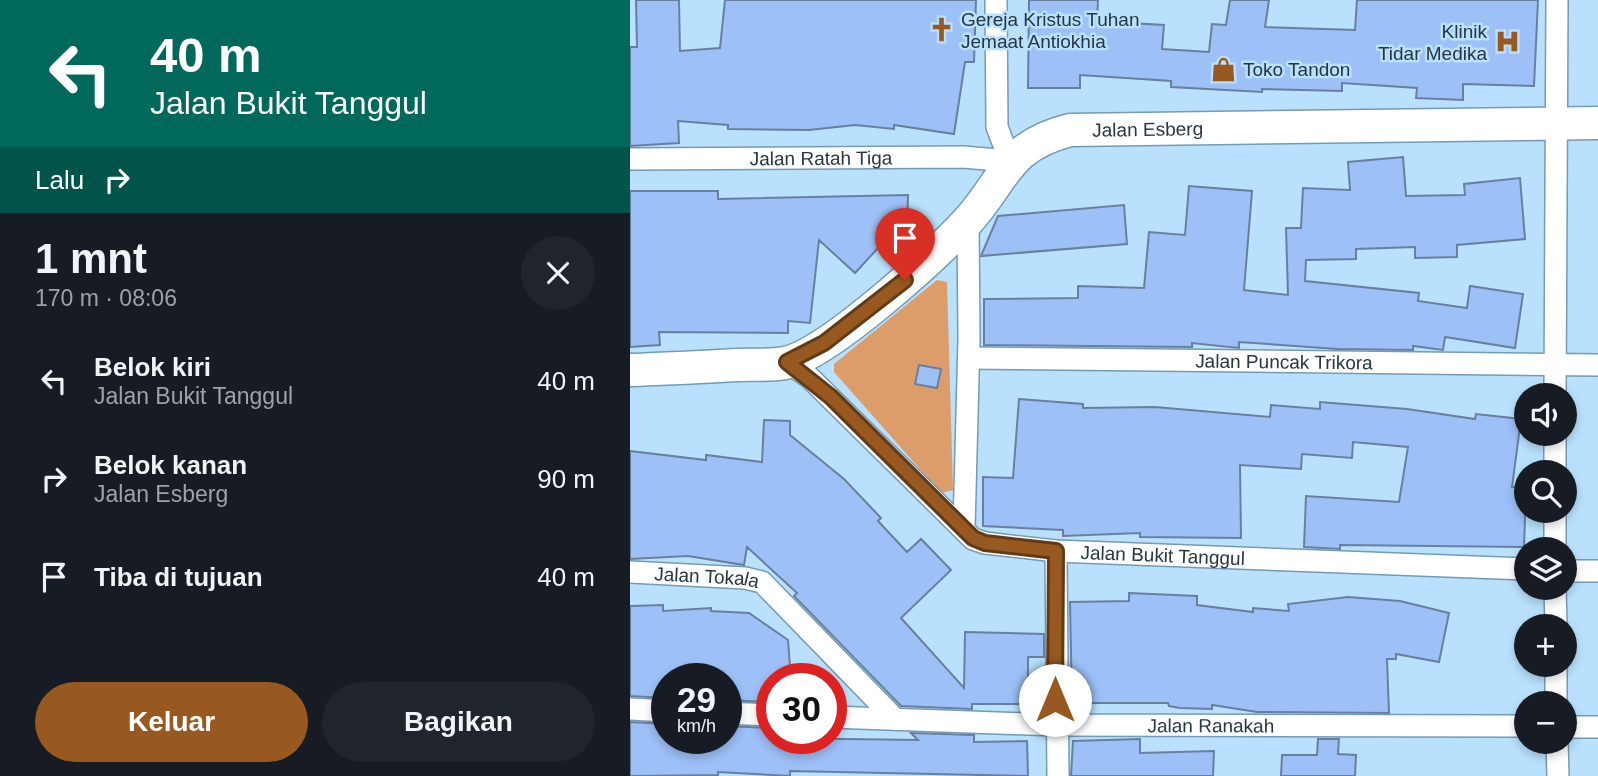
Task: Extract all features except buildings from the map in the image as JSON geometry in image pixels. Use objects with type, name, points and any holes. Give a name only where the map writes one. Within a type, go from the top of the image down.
[{"type":"main road","name":"Jalan Esberg","points":[[787,362],[824,343],[872,308],[968,221],[1010,161],[1042,137],[1070,130],[1598,123]]},
{"type":"main road","points":[[630,370],[787,362]]},
{"type":"street","points":[[996,0],[997,127],[1010,161]]},
{"type":"street","points":[[1555,383],[1557,0]]},
{"type":"street","name":"Jalan Ratah Tiga","points":[[630,159],[963,157],[1010,161]]},
{"type":"street","points":[[964,529],[969,358],[968,221]]},
{"type":"street","name":"Jalan Puncak Trikora","points":[[969,358],[1598,365]]},
{"type":"street","name":"Jalan Bukit Tanggul","points":[[787,362],[831,397],[964,529],[985,543],[1056,551],[1514,569]]},
{"type":"street","points":[[1056,551],[1055,725],[1058,776]]},
{"type":"street","points":[[1577,571],[1598,571]]},
{"type":"street","name":"Jalan Tokala","points":[[630,572],[745,578],[762,582],[895,719]]},
{"type":"street","points":[[630,709],[651,710]]},
{"type":"street","name":"Jalan Ranakah","points":[[847,718],[1055,725],[1514,726]]},
{"type":"street","points":[[1577,727],[1598,727]]},
{"type":"street","points":[[1557,754],[1558,776]]},
{"type":"shaded area","points":[[937,280],[947,282],[953,490],[941,493],[834,372],[834,364]]},
{"type":"place","name":"Gereja Kristus Tuhan Jemaat Antiokhia","points":[[941,30]]},
{"type":"place","name":"Klinik Tidar Medika","points":[[1507,42]]},
{"type":"place","name":"Toko Tandon","points":[[1223,69]]},
{"type":"route","points":[[905,280],[824,343],[787,362],[831,397],[973,538],[985,543],[1056,551],[1055,700]]}]
